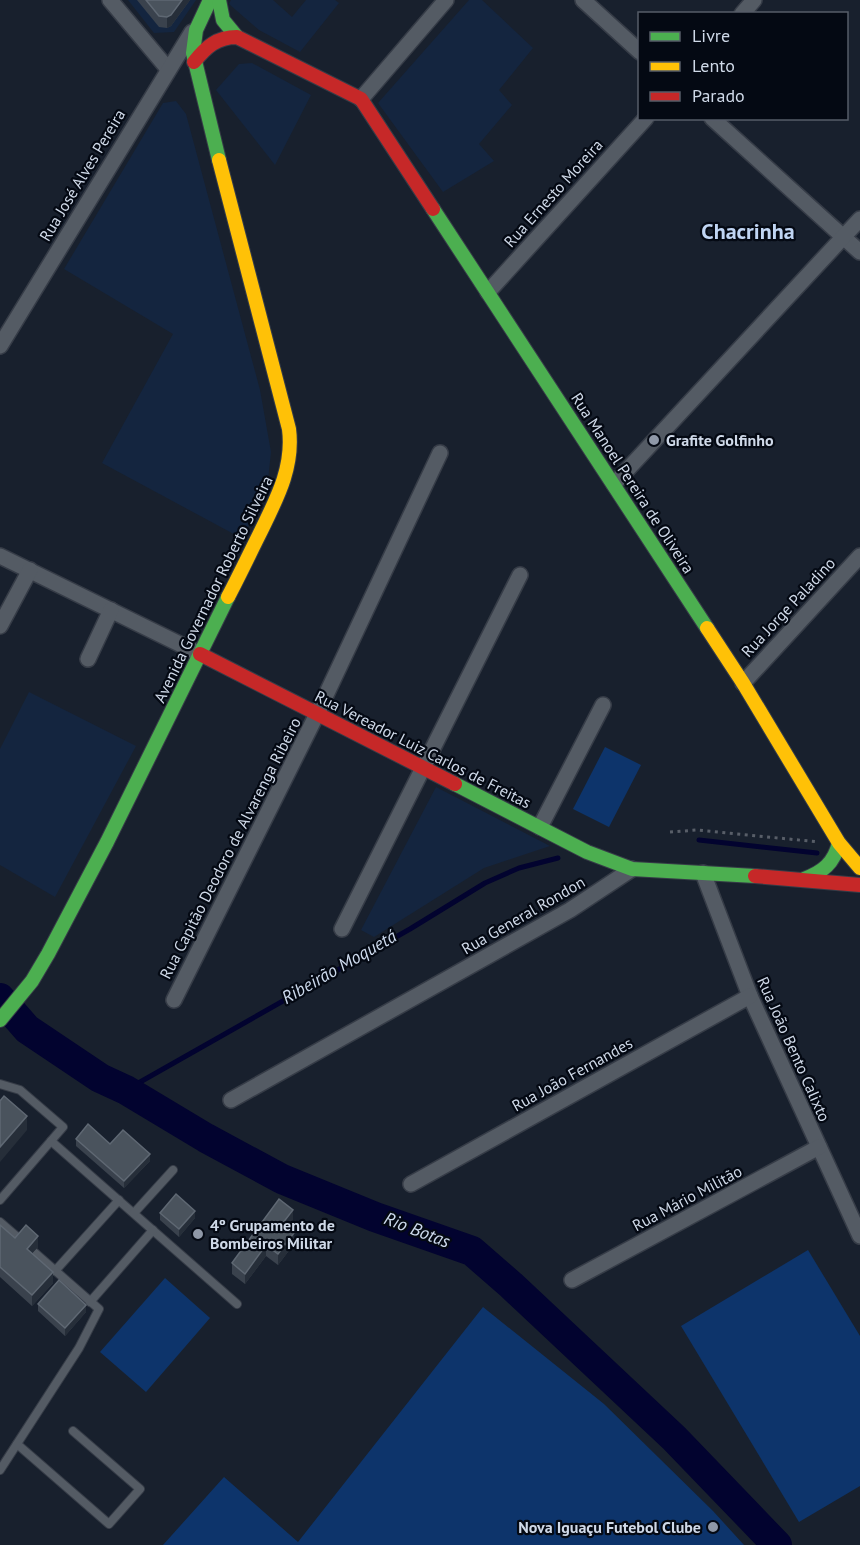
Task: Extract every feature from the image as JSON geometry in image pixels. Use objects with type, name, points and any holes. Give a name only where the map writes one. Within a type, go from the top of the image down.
[{"type":"street","points":[[110,0],[168,69],[183,62],[194,62],[214,41],[225,37],[237,37]]},
{"type":"street","name":"Avenida Governador Roberto Silveira","points":[[0,1020],[32,981],[107,842],[280,493],[286,476],[291,450],[289,429],[194,62],[192,43],[197,24],[210,0]]},
{"type":"street","points":[[219,0],[219,13],[225,25],[237,37],[361,99],[446,0]]},
{"type":"street","points":[[584,0],[638,51]]},
{"type":"street","points":[[744,12],[754,0]]},
{"type":"street","name":"Rua José Alves Pereira","points":[[0,346],[197,24]]},
{"type":"street","name":"Rua Manoel Pereira de Oliveira","points":[[361,99],[743,682],[839,843],[860,868]]},
{"type":"street","name":"Rua Ernesto Moreira","points":[[488,292],[644,120]]},
{"type":"street","points":[[714,120],[860,252]]},
{"type":"street","points":[[614,484],[860,219]]},
{"type":"street","name":"Rua Capitão Deodoro de Alvarenga Ribeiro","points":[[174,1000],[317,714],[440,453]]},
{"type":"street","points":[[0,556],[200,654]]},
{"type":"street","name":"Rua Jorge Paladino","points":[[743,682],[860,556]]},
{"type":"street","points":[[0,626],[30,570]]},
{"type":"street","points":[[342,929],[520,575]]},
{"type":"street","points":[[88,659],[111,610]]},
{"type":"street","name":"Rua Vereador Luiz Carlos de Freitas","points":[[200,654],[587,852],[632,869]]},
{"type":"street","points":[[540,827],[603,705]]},
{"type":"street","points":[[803,880],[828,868],[835,857],[839,843]]},
{"type":"street","points":[[632,869],[860,885]]},
{"type":"street","name":"Rua General Rondon","points":[[231,1100],[570,910],[632,869]]},
{"type":"street","name":"Rua João Bento Calixto","points":[[703,873],[750,996],[860,1236]]},
{"type":"street","name":"Rua João Fernandes","points":[[411,1184],[750,996]]},
{"type":"street","name":"Rua Mário Militão","points":[[572,1280],[819,1148]]},
{"type":"lane","points":[[0,1084],[20,1090],[63,1127],[0,1200]]},
{"type":"lane","points":[[51,1141],[237,1304]]},
{"type":"lane","points":[[134,1214],[173,1170]]},
{"type":"lane","points":[[55,1271],[118,1200]]},
{"type":"lane","points":[[0,1222],[22,1241]]},
{"type":"lane","points":[[90,1302],[153,1230]]},
{"type":"lane","points":[[0,1470],[79,1348],[99,1309],[34,1252]]},
{"type":"lane","points":[[16,1444],[109,1524],[140,1489],[73,1431]]},
{"type":"path","points":[[670,832],[697,830],[839,843]]},
{"type":"shaded area","points":[[128,0],[196,0],[174,32],[154,33]]},
{"type":"shaded area","points":[[231,0],[273,0],[292,17],[306,0],[335,0],[339,3],[300,52],[259,30],[229,4]]},
{"type":"shaded area","points":[[469,0],[482,0],[533,48],[499,90],[512,105],[479,144],[494,161],[443,192],[378,103]]},
{"type":"shaded area","points":[[252,63],[311,95],[275,165],[216,90],[239,64]]},
{"type":"shaded area","points":[[176,101],[186,114],[260,390],[271,452],[268,480],[243,539],[102,463],[173,334],[64,269],[163,103]]},
{"type":"shaded area","points":[[29,692],[136,746],[55,897],[0,865],[0,749]]},
{"type":"shaded area","points":[[605,747],[641,765],[609,827],[573,809]]},
{"type":"shaded area","points":[[436,787],[550,846],[484,868],[374,937],[361,930]]},
{"type":"shaded area","points":[[808,1250],[860,1336],[860,1486],[799,1522],[681,1326]]},
{"type":"shaded area","points":[[165,1278],[210,1318],[146,1392],[100,1352]]},
{"type":"shaded area","points":[[483,1307],[604,1404],[713,1511],[744,1545],[163,1545],[224,1477],[298,1542]]},
{"type":"building","points":[[146,0],[182,0],[167,17],[159,16]]},
{"type":"building","points":[[4,1096],[27,1116],[0,1147],[0,1101]]},
{"type":"building","points":[[88,1124],[110,1144],[123,1130],[150,1154],[124,1181],[76,1139]]},
{"type":"building","points":[[176,1194],[195,1211],[179,1229],[160,1213]]},
{"type":"building","points":[[279,1199],[293,1210],[282,1224],[294,1233],[278,1254],[266,1245],[245,1274],[232,1263]]},
{"type":"building","points":[[0,1225],[15,1238],[26,1225],[38,1236],[27,1249],[53,1272],[32,1295],[0,1267]]},
{"type":"building","points":[[59,1280],[86,1305],[65,1328],[38,1304]]},
{"type":"waterway","name":"Ribeirão Moquetá","points":[[699,840],[817,853]]},
{"type":"waterway","name":"Ribeirão Moquetá","points":[[126,1090],[410,929],[485,883],[519,868],[558,858]]},
{"type":"waterway","name":"Rio Botas","points":[[0,998],[27,1029],[100,1078],[126,1090],[206,1138],[282,1179],[375,1217],[472,1251],[674,1438],[777,1545]]},
{"type":"traffic: fast","points":[[210,0],[196,30],[193,53],[219,160]]},
{"type":"traffic: fast","points":[[219,0],[223,20],[237,37]]},
{"type":"traffic: fast","points":[[433,209],[707,628]]},
{"type":"traffic: fast","points":[[0,1020],[32,981],[48,954],[107,842],[228,597]]},
{"type":"traffic: fast","points":[[455,784],[587,852],[632,869],[755,876]]},
{"type":"traffic: fast","points":[[804,879],[827,866],[839,843]]},
{"type":"traffic: slow","points":[[219,160],[289,429],[290,443],[282,484],[228,597]]},
{"type":"traffic: slow","points":[[707,628],[743,683],[839,843],[860,868]]},
{"type":"traffic: jam","points":[[194,62],[213,44],[230,37],[237,37],[361,99],[433,209]]},
{"type":"traffic: jam","points":[[200,654],[455,784]]},
{"type":"traffic: jam","points":[[755,876],[860,885]]},
{"type":"place","name":"Grafite Golfinho","points":[[654,440]]},
{"type":"place","name":"4º Grupamento de Bombeiros Militar","points":[[198,1234]]},
{"type":"place","name":"Nova Iguaçu Futebol Clube","points":[[713,1527]]},
{"type":"district","name":"Chacrinha","points":[[748,231]]}]
